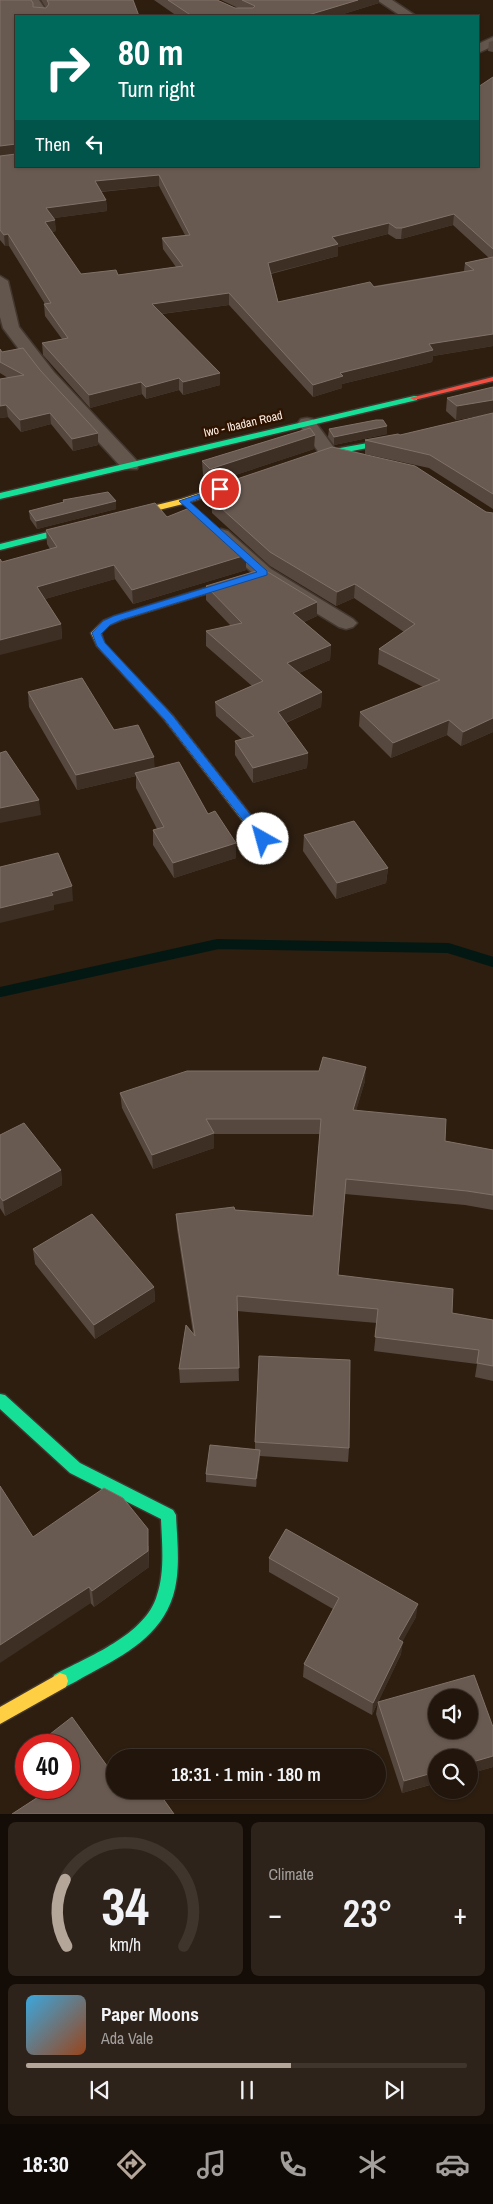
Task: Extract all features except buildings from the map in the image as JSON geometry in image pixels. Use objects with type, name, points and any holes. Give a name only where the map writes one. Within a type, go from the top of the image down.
[{"type":"street","points":[[33,0],[42,13],[41,15]]},
{"type":"street","points":[[383,0],[408,15]]},
{"type":"street","points":[[479,48],[493,41]]},
{"type":"street","points":[[479,55],[493,58]]},
{"type":"street","points":[[0,281],[11,328],[48,376],[98,428],[130,465]]},
{"type":"street","name":"Iwo - Ibadan Road","points":[[0,496],[493,379]]},
{"type":"street","points":[[307,423],[329,453],[375,464]]},
{"type":"street","points":[[302,462],[329,453],[416,436]]},
{"type":"street","points":[[116,518],[196,512],[275,471]]},
{"type":"street","points":[[196,512],[264,573],[346,623]]},
{"type":"street","points":[[0,547],[97,523]]},
{"type":"street","points":[[263,839],[168,718],[100,644],[96,633],[106,623],[118,618],[264,573]]},
{"type":"street","points":[[0,1400],[75,1468],[168,1515],[168,1564],[165,1601],[154,1622],[135,1638],[0,1716]]},
{"type":"waterway","points":[[0,992],[218,944],[448,948],[493,962]]},
{"type":"traffic: fast","points":[[0,496],[414,398]]},
{"type":"traffic: fast","points":[[309,460],[329,453],[401,439]]},
{"type":"traffic: fast","points":[[0,547],[84,526]]},
{"type":"traffic: fast","points":[[0,1400],[75,1468],[168,1515],[169,1576],[165,1596],[159,1611],[149,1624],[122,1647],[60,1681]]},
{"type":"traffic: slow","points":[[123,516],[184,501],[261,476]]},
{"type":"traffic: slow","points":[[241,580],[118,618],[106,623],[96,633],[100,644],[168,717],[263,839]]},
{"type":"traffic: slow","points":[[0,1716],[60,1681]]},
{"type":"traffic: jam","points":[[414,398],[493,379]]},
{"type":"route","points":[[220,489],[184,501],[264,573],[118,618],[106,623],[96,633],[100,644],[118,661],[168,718],[263,839]]}]
